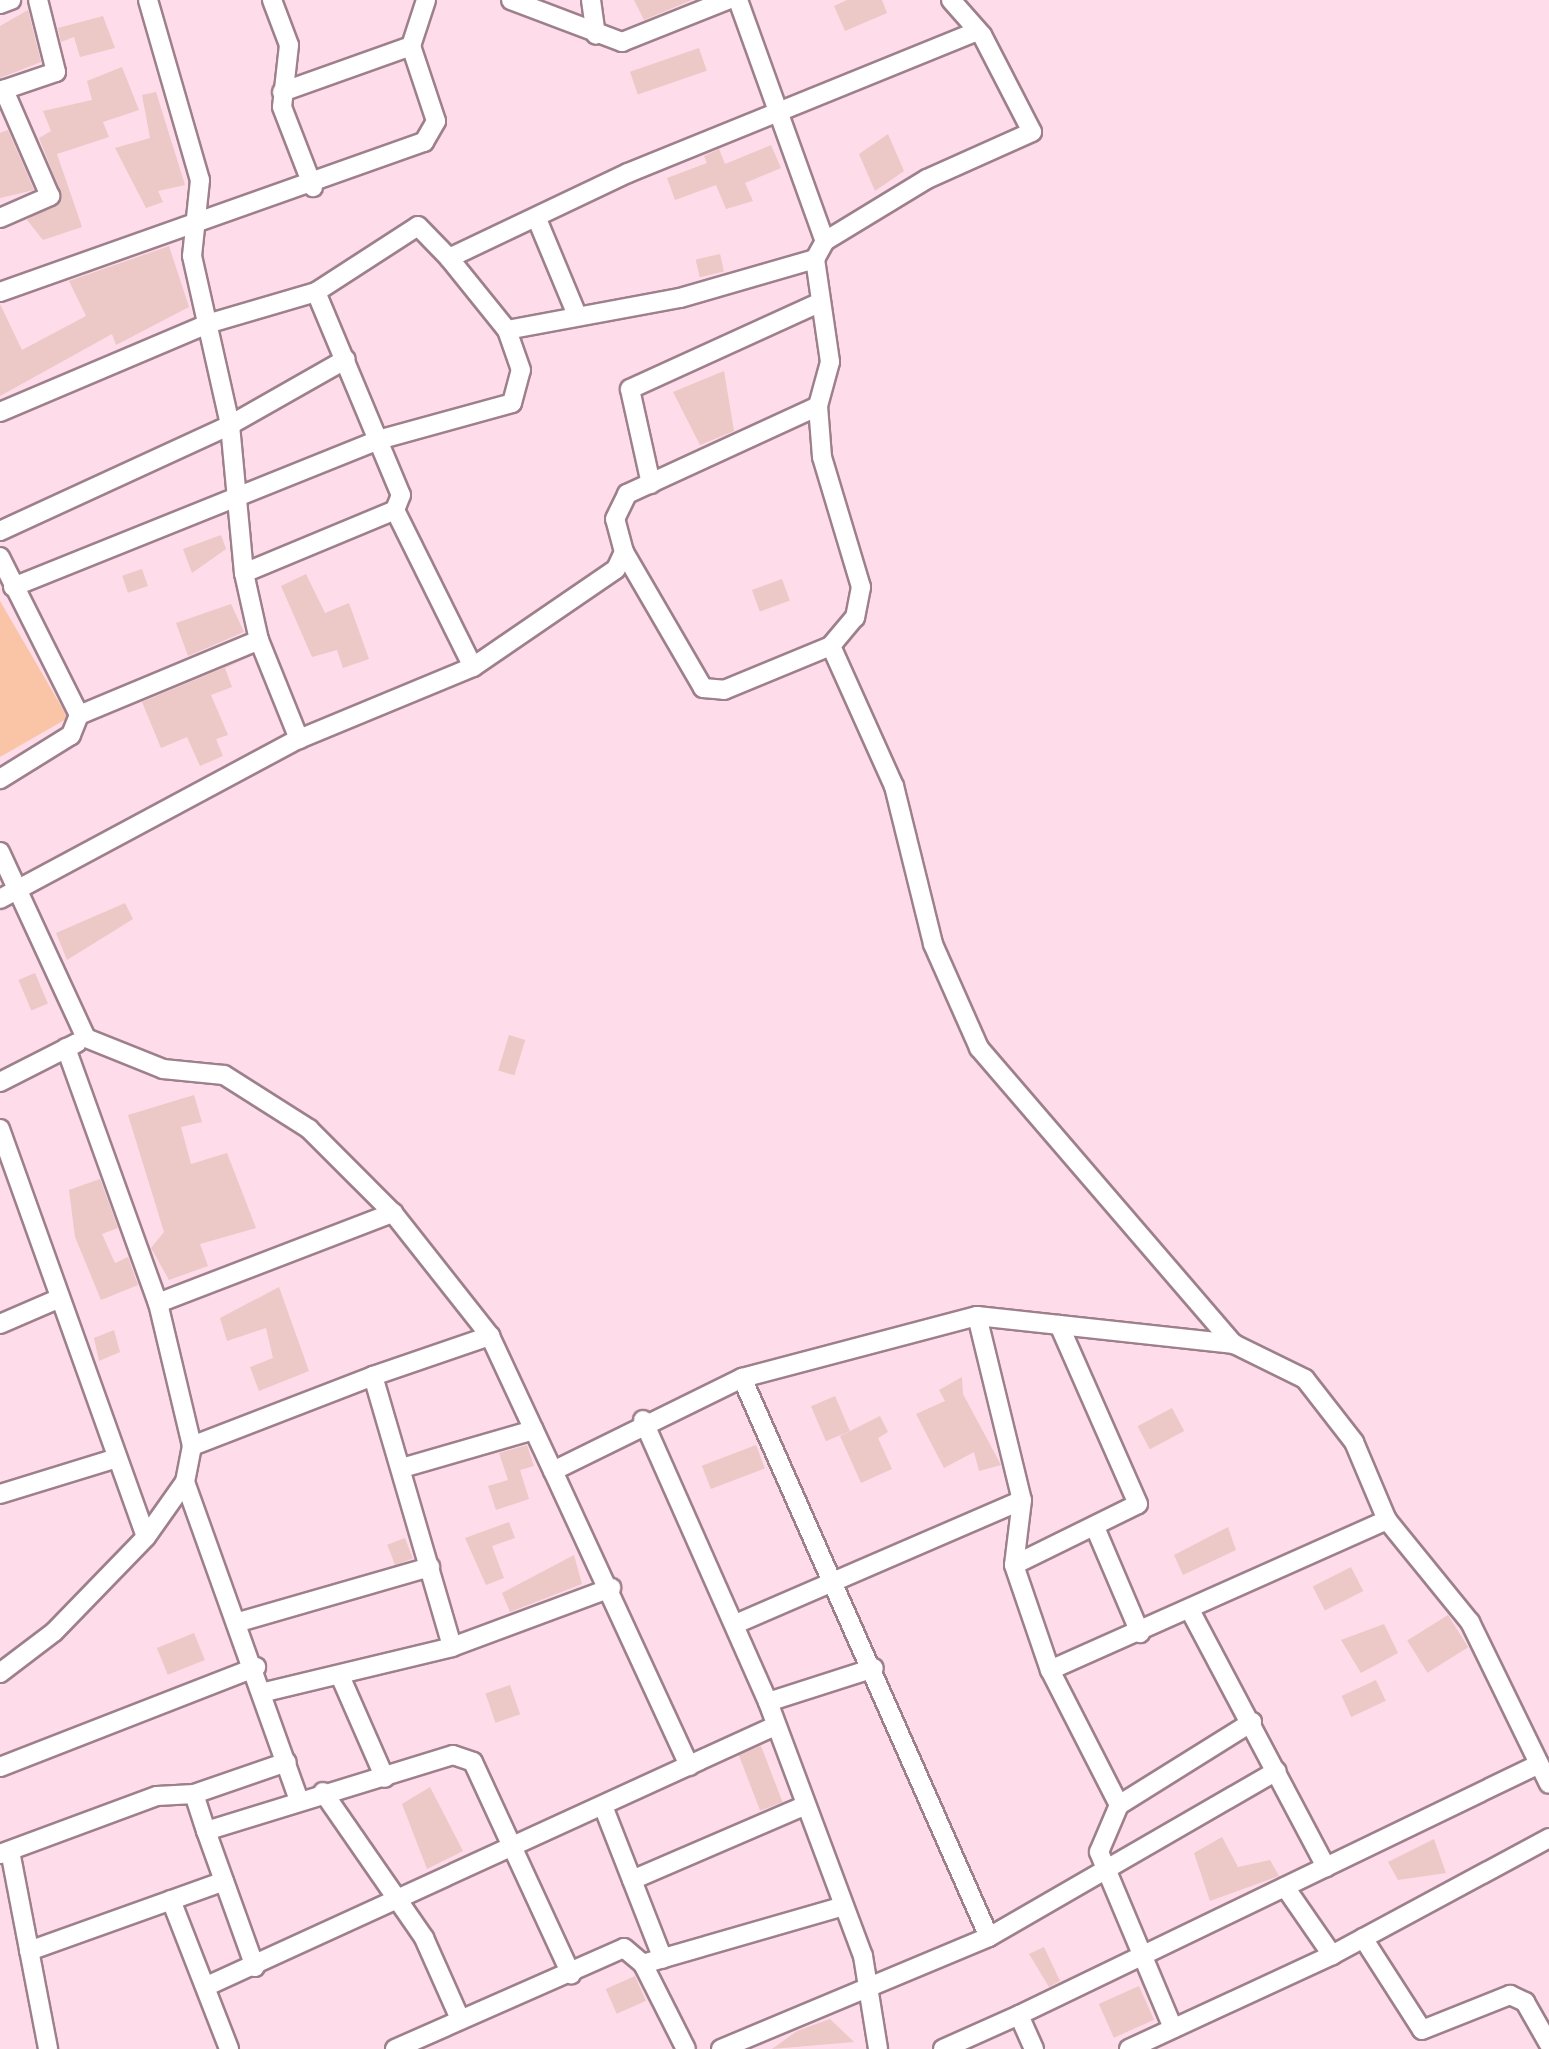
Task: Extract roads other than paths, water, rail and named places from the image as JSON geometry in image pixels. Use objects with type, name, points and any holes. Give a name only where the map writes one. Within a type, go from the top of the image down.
[{"type":"street","points":[[0,4],[12,0]]},
{"type":"street","points":[[0,218],[50,196],[2,90],[59,64],[38,0]]},
{"type":"street","points":[[148,0],[200,180],[192,256],[230,425],[244,573],[259,640],[300,739]]},
{"type":"street","points":[[272,0],[289,46],[282,92],[313,187]]},
{"type":"street","points":[[0,292],[152,232],[196,228],[313,187],[432,133],[410,46],[426,0]]},
{"type":"street","points":[[512,0],[622,42],[727,0]]},
{"type":"street","points":[[591,0],[596,35]]},
{"type":"street","points":[[738,0],[826,241]]},
{"type":"street","points":[[818,406],[650,484],[618,506],[624,552],[704,688],[724,690],[830,646],[855,616],[861,587],[822,457],[818,406],[830,362],[814,259],[826,241],[927,180],[1032,132],[975,32],[950,0]]},
{"type":"street","points":[[449,258],[975,32]]},
{"type":"street","points":[[282,92],[410,46]]},
{"type":"street","points":[[537,219],[577,315]]},
{"type":"street","points":[[0,412],[210,323],[316,292],[418,226],[507,330],[520,370],[512,403],[378,440],[14,586]]},
{"type":"street","points":[[507,330],[814,259]]},
{"type":"street","points":[[244,573],[395,510],[401,496],[316,292]]},
{"type":"street","points":[[650,484],[630,388],[818,304]]},
{"type":"street","points":[[0,531],[230,425],[346,359]]},
{"type":"street","points":[[395,510],[473,666]]},
{"type":"street","points":[[0,899],[300,739],[473,666],[584,594],[624,552]]},
{"type":"street","points":[[0,557],[79,715],[72,735],[0,778]]},
{"type":"street","points":[[79,715],[259,640]]},
{"type":"street","points":[[830,646],[894,786],[932,944],[979,1048],[1234,1344]]},
{"type":"street","points":[[0,852],[21,888],[86,1038],[163,1069],[224,1075],[308,1129],[393,1213],[490,1336],[611,1588],[689,1766]]},
{"type":"street","points":[[0,1082],[86,1038]]},
{"type":"street","points":[[0,1673],[54,1632],[146,1537],[185,1482],[192,1446],[158,1303],[66,1048]]},
{"type":"street","points":[[0,1129],[58,1300],[146,1537]]},
{"type":"street","points":[[158,1303],[393,1213]]},
{"type":"street","points":[[0,1324],[58,1300]]},
{"type":"street","points":[[977,1316],[1022,1500],[1014,1566],[1050,1670],[1119,1804]]},
{"type":"street","points":[[553,1470],[643,1420],[742,1378],[977,1316],[1234,1344],[1305,1379],[1332,1405],[1387,1520],[1470,1622],[1549,1784]]},
{"type":"street","points":[[1014,1566],[1097,1532],[1138,1501],[1059,1325]]},
{"type":"street","points":[[192,1446],[490,1336]]},
{"type":"street","points":[[373,1376],[452,1647]]},
{"type":"street","points":[[742,1378],[831,1581],[874,1668],[989,1937]]},
{"type":"street","points":[[643,1420],[738,1623],[768,1702],[871,1984],[878,2049]]},
{"type":"street","points":[[402,1468],[534,1430]]},
{"type":"street","points":[[0,1494],[116,1458]]},
{"type":"street","points":[[185,1482],[266,1692],[298,1798]]},
{"type":"street","points":[[738,1623],[1022,1500]]},
{"type":"street","points":[[1050,1670],[1192,1612],[1387,1520]]},
{"type":"street","points":[[1097,1532],[1140,1634]]},
{"type":"street","points":[[239,1622],[430,1568]]},
{"type":"street","points":[[266,1692],[340,1678],[452,1647],[611,1588]]},
{"type":"street","points":[[1192,1612],[1326,1867]]},
{"type":"street","points":[[0,1767],[256,1666]]},
{"type":"street","points":[[768,1702],[874,1668]]},
{"type":"street","points":[[340,1678],[385,1778]]},
{"type":"street","points":[[1173,2028],[1145,1954],[1106,1874],[1100,1833],[1119,1804],[1252,1722]]},
{"type":"street","points":[[206,1986],[256,1967],[775,1726]]},
{"type":"street","points":[[206,1831],[298,1798],[466,1758],[515,1848],[571,1974]]},
{"type":"street","points":[[48,2049],[5,1852],[156,1796],[194,1794],[287,1762]]},
{"type":"street","points":[[943,2049],[1537,1765]]},
{"type":"street","points":[[720,2049],[989,1937],[1106,1874],[1277,1771]]},
{"type":"street","points":[[323,1792],[392,1902],[424,1938],[460,2019]]},
{"type":"street","points":[[194,1794],[256,1967]]},
{"type":"street","points":[[603,1806],[663,1959]]},
{"type":"street","points":[[632,1880],[804,1806]]},
{"type":"street","points":[[1129,2049],[1332,1955],[1549,1838]]},
{"type":"street","points":[[29,1951],[224,1881]]},
{"type":"street","points":[[1285,1887],[1332,1955]]},
{"type":"street","points":[[171,1900],[229,2049]]},
{"type":"street","points":[[643,1964],[841,1906]]},
{"type":"street","points":[[1364,1938],[1422,2030],[1510,1996],[1525,2002],[1549,2044]]},
{"type":"street","points":[[394,2049],[624,1948],[643,1964],[686,2049]]},
{"type":"street","points":[[1018,2015],[1034,2049]]}]
